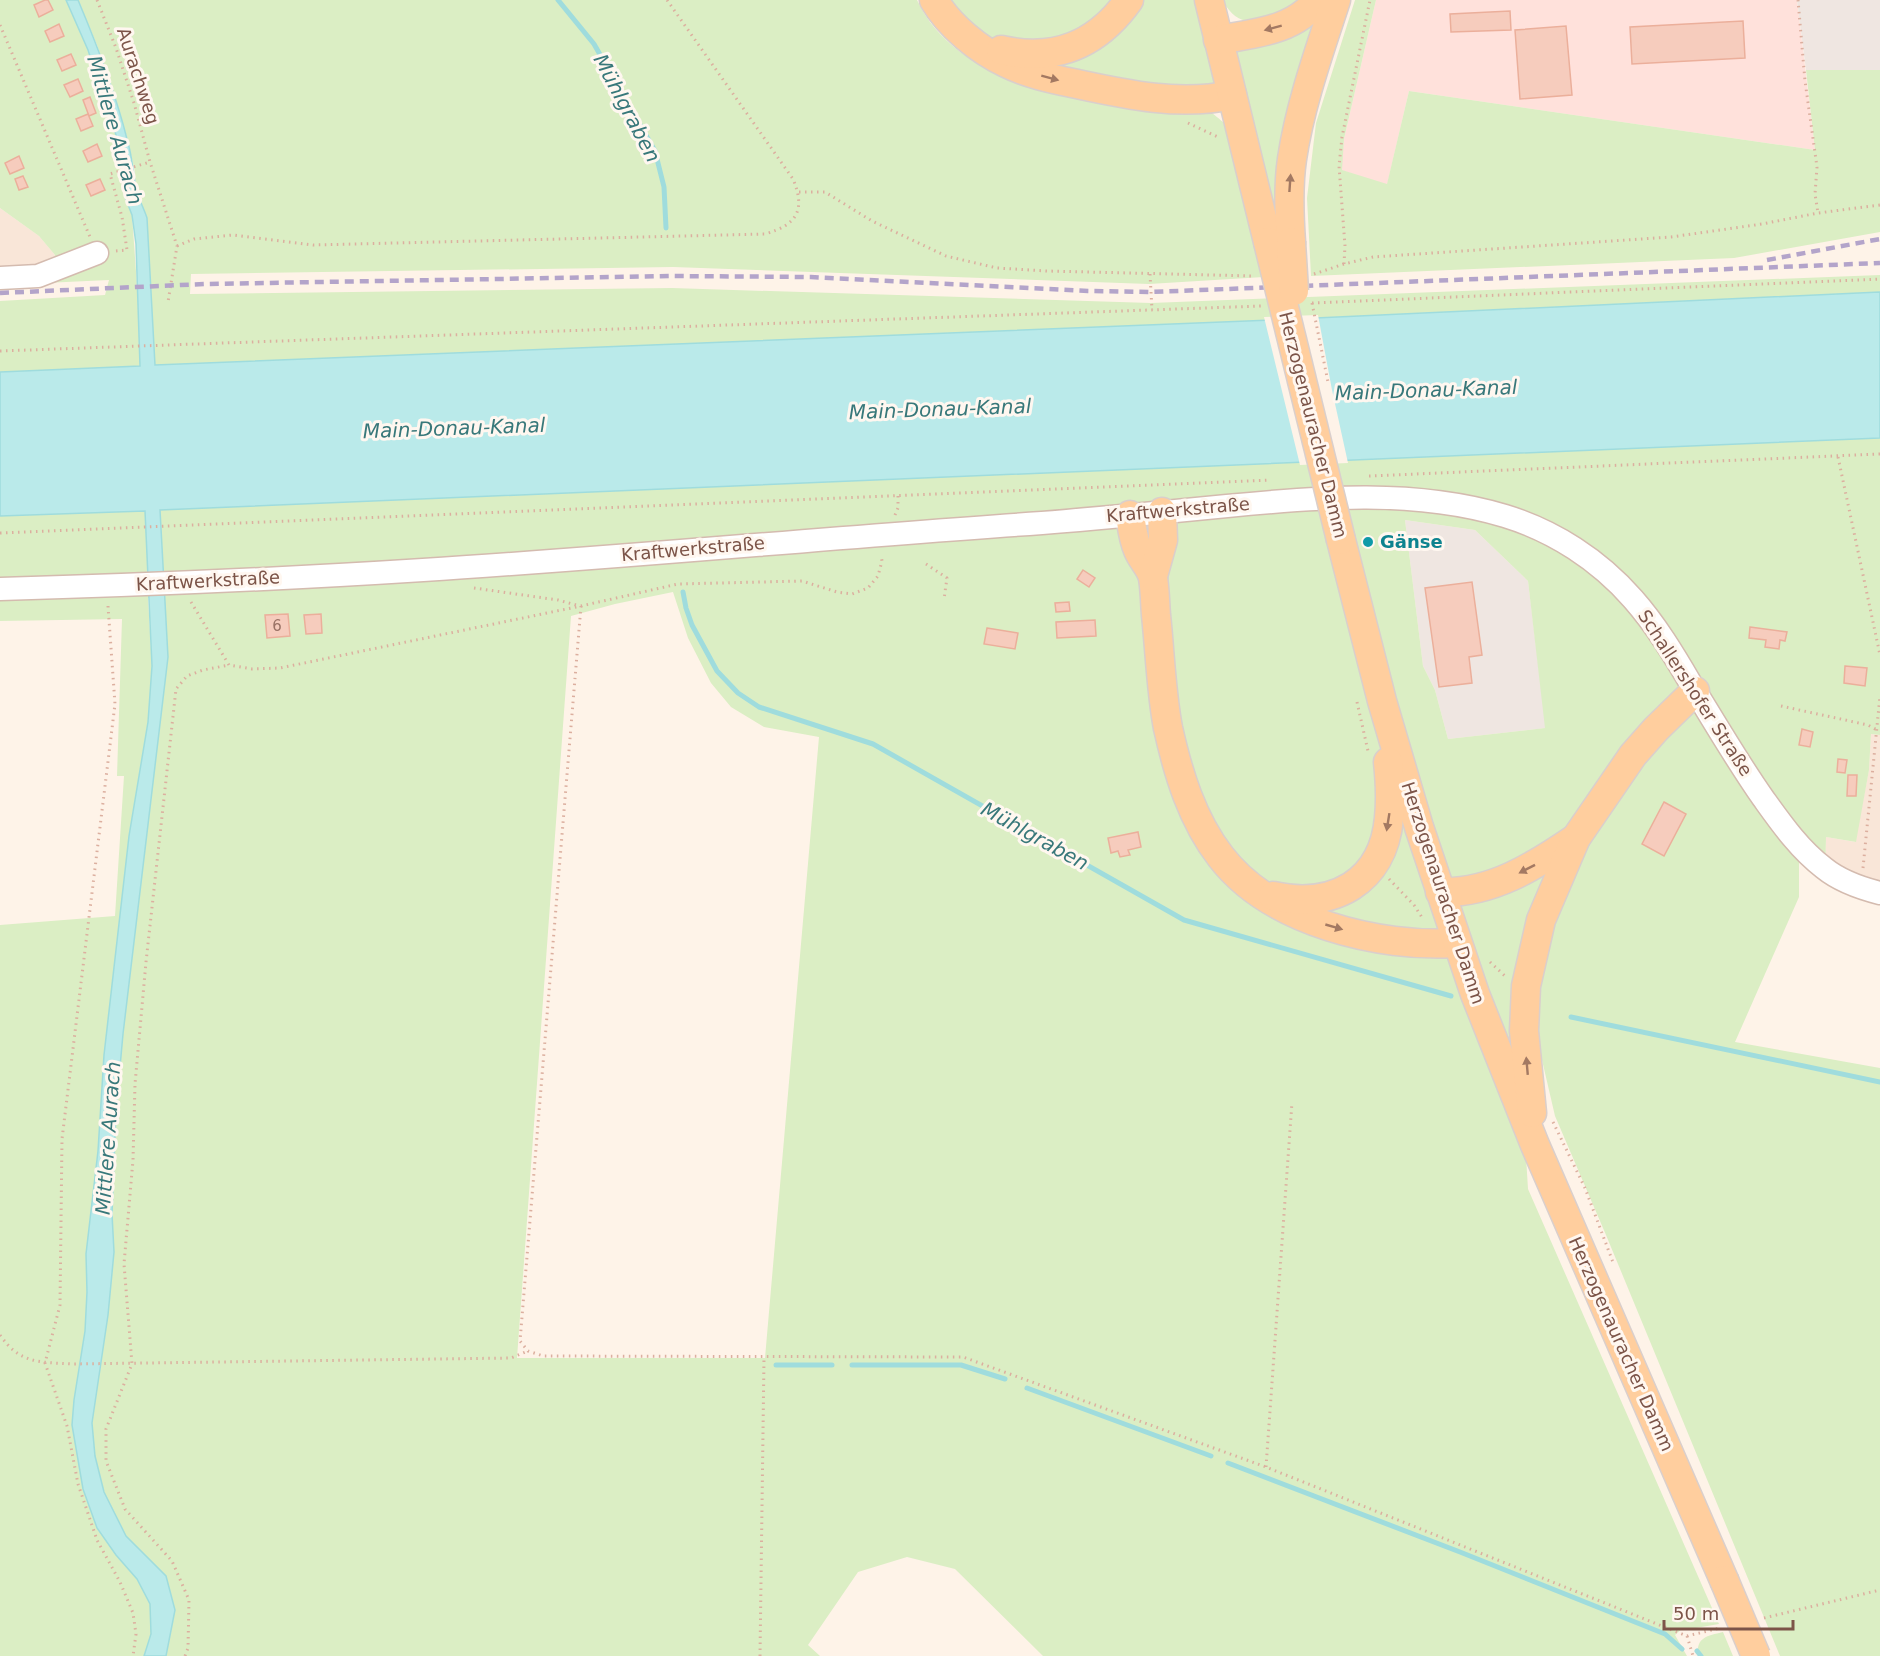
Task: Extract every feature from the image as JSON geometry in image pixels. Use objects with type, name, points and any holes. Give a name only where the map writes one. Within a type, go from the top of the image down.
[{"type":"main road","points":[[934,0],[950,21],[978,45],[1007,64],[1031,73],[1103,90],[1168,100],[1218,98],[1232,95]]},
{"type":"main road","points":[[978,45],[1027,54],[1056,52],[1098,34],[1119,14],[1129,0]]},
{"type":"main road","name":"Herzogenauracher Damm","points":[[1209,0],[1232,95],[1279,242],[1302,377],[1382,701],[1440,892],[1495,1046],[1534,1145],[1756,1656]]},
{"type":"main road","points":[[1218,40],[1276,28],[1295,21],[1308,12],[1318,0]]},
{"type":"main road","points":[[1279,242],[1296,139],[1317,58],[1336,0]]},
{"type":"main road","points":[[1152,576],[1163,540],[1162,512]]},
{"type":"main road","points":[[1130,515],[1138,550],[1152,576],[1168,725],[1176,761],[1189,799],[1204,832],[1222,858],[1242,879],[1262,893],[1314,922],[1398,942],[1432,945],[1457,943]]},
{"type":"main road","points":[[1534,1145],[1524,1031],[1526,986],[1541,920],[1576,838],[1634,755],[1656,729],[1695,691]]},
{"type":"main road","points":[[1262,893],[1281,897],[1322,899],[1352,886],[1366,875],[1374,864],[1385,840],[1389,819],[1390,793],[1382,701]]},
{"type":"main road","points":[[1440,892],[1462,892],[1493,884],[1544,860],[1576,838]]},
{"type":"street","points":[[0,278],[38,276],[97,253]]},
{"type":"street","name":"Kraftwerkstraße","points":[[0,589],[422,570],[1130,515],[1307,498],[1385,499]]},
{"type":"street","name":"Schallershofer Straße","points":[[1385,499],[1436,502],[1507,516],[1560,539],[1588,557],[1636,602],[1672,653],[1755,787],[1794,839],[1822,868],[1845,881],[1870,890]]},
{"type":"path","name":"Aurachweg","points":[[97,0],[134,103],[177,246]]},
{"type":"path","points":[[168,302],[177,246],[194,239],[233,235],[313,245],[765,234],[786,226],[795,219],[799,210],[799,192],[784,164],[667,0]]},
{"type":"path","points":[[1344,264],[1346,246],[1339,166],[1342,137],[1370,0]]},
{"type":"path","points":[[1798,0],[1805,81],[1817,167],[1815,194],[1818,213]]},
{"type":"path","points":[[0,25],[97,253]]},
{"type":"path","points":[[127,250],[122,217],[110,174],[150,162]]},
{"type":"path","points":[[799,192],[825,192],[872,221],[946,256],[997,268],[1047,272],[1251,275],[1260,280]]},
{"type":"path","points":[[1311,275],[1373,257],[1671,237],[1880,205]]},
{"type":"path","points":[[1150,274],[1152,310]]},
{"type":"path","points":[[1307,304],[1880,279]]},
{"type":"path","points":[[1312,299],[1328,385]]},
{"type":"path","points":[[0,351],[1271,305]]},
{"type":"path","points":[[1360,477],[1880,454]]},
{"type":"path","points":[[1838,456],[1880,655]]},
{"type":"path","points":[[0,533],[1277,480]]},
{"type":"path","points":[[185,1656],[188,1648],[189,1600],[172,1561],[125,1509],[106,1461],[106,1429],[132,1364],[124,1264],[133,1160],[135,1084],[176,689],[187,676],[203,670],[229,665],[252,669],[280,668],[678,584],[802,581],[837,592],[852,594],[868,588],[878,576],[882,561]]},
{"type":"path","points":[[926,564],[947,578],[944,599]]},
{"type":"path","points":[[106,586],[115,704],[62,1139],[60,1305],[45,1363],[67,1426],[78,1484],[97,1540],[120,1582],[133,1613],[136,1634],[133,1656]]},
{"type":"path","points":[[464,586],[558,600],[581,606]]},
{"type":"path","points":[[189,598],[229,665]]},
{"type":"path","points":[[581,606],[520,1341],[528,1351],[543,1356],[963,1357],[1266,1467],[1687,1636],[1721,1628]]},
{"type":"path","points":[[1870,890],[1880,696]]},
{"type":"path","points":[[1781,706],[1868,725],[1877,730]]},
{"type":"path","points":[[1266,1467],[1292,1102]]},
{"type":"path","points":[[0,1335],[9,1348],[25,1359],[45,1363],[72,1364],[511,1358],[528,1351]]},
{"type":"path","points":[[760,1656],[765,1358]]},
{"type":"path","points":[[1755,1620],[1880,1590]]},
{"type":"path","points":[[1687,1636],[1693,1656]]},
{"type":"shaded area","points":[[1376,0],[1797,0],[1815,150],[1409,91],[1387,185],[1341,170],[1344,139]]},
{"type":"shaded area","points":[[1797,0],[1880,0],[1880,70],[1806,70]]},
{"type":"shaded area","points":[[0,208],[39,236],[55,255],[50,275],[0,282]]},
{"type":"shaded area","points":[[1405,520],[1475,530],[1528,581],[1546,728],[1448,739],[1435,690],[1423,666]]},
{"type":"shaded area","points":[[1871,734],[1880,735],[1880,905],[1855,897],[1825,882],[1826,837],[1855,842],[1869,770]]},
{"type":"green space","points":[[0,0],[66,0],[88,50],[127,176],[125,197],[132,215],[138,300],[141,199],[136,190],[135,172],[127,137],[97,45],[78,0],[917,0],[929,20],[944,38],[961,52],[1000,75],[1044,90],[1087,100],[1159,107],[1200,108],[1214,115],[1223,122],[1280,276],[1149,284],[673,267],[191,274],[190,294],[672,288],[1151,303],[1880,275],[1880,292],[1294,319],[0,372],[0,301],[105,295],[109,280],[23,284],[50,275],[55,255],[39,236],[0,208]]},
{"type":"green space","points":[[946,0],[1121,0],[1066,43],[992,40],[957,17]]},
{"type":"green space","points":[[1136,0],[1197,0],[1215,84],[1183,92],[1036,61]]},
{"type":"green space","points":[[1222,0],[1308,0],[1290,10],[1260,19],[1246,20],[1234,15]]},
{"type":"green space","points":[[1355,0],[1376,0],[1344,139],[1342,170],[1387,184],[1409,91],[1815,150],[1806,70],[1880,70],[1880,232],[1734,258],[1311,276],[1307,198],[1316,123]]},
{"type":"green space","points":[[1324,5],[1275,218],[1233,46]]},
{"type":"green space","points":[[1880,438],[1880,735],[1871,734],[1869,770],[1856,842],[1826,837],[1825,882],[1799,858],[1799,897],[1735,1042],[1880,1068],[1880,1656],[1780,1656],[1555,1116],[1542,1060],[1520,1059],[1528,1189],[1719,1624],[1683,1628],[1675,1635],[1687,1656],[1043,1656],[955,1569],[907,1557],[858,1572],[808,1645],[820,1656],[0,1656],[0,925],[115,916],[124,776],[117,776],[122,619],[0,621],[0,516]],"holes":[[[1405,520],[1475,530],[1528,581],[1545,728],[1448,739],[1435,690],[1423,666]],[[673,592],[688,638],[711,683],[731,707],[764,727],[819,737],[765,1358],[517,1358],[571,616]],[[164,597],[136,918],[120,917],[129,836],[148,722],[152,666],[148,598]]]},
{"type":"green space","points":[[1723,1632],[1733,1656],[1698,1656],[1699,1645],[1704,1638]]},
{"type":"water","points":[[66,0],[78,0],[105,68],[129,145],[136,190],[147,218],[155,365],[1294,319],[1880,292],[1880,438],[160,510],[168,657],[123,1034],[116,1111],[112,1214],[114,1252],[108,1315],[92,1423],[95,1456],[104,1492],[126,1536],[166,1576],[175,1610],[166,1656],[144,1656],[151,1634],[150,1604],[137,1579],[97,1528],[83,1489],[72,1425],[85,1331],[86,1254],[98,1151],[104,1055],[129,836],[148,722],[152,666],[145,511],[0,516],[0,372],[140,366],[136,244],[132,215],[125,197],[126,176],[118,141],[88,50]]},
{"type":"pier","points":[[1318,315],[1348,463],[1300,465],[1264,317]]},
{"type":"building","points":[[48,0],[53,10],[39,17],[34,5]]},
{"type":"building","points":[[1510,11],[1511,30],[1451,32],[1450,14]]},
{"type":"building","points":[[1743,21],[1745,58],[1632,64],[1630,27]]},
{"type":"building","points":[[59,24],[64,36],[50,42],[45,31]]},
{"type":"building","points":[[1566,26],[1572,95],[1520,99],[1515,30]]},
{"type":"building","points":[[71,54],[76,65],[62,71],[57,60]]},
{"type":"building","points":[[78,79],[83,91],[70,97],[64,85]]},
{"type":"building","points":[[90,97],[96,113],[89,116],[83,100]]},
{"type":"building","points":[[88,114],[93,126],[81,131],[76,119]]},
{"type":"building","points":[[97,144],[102,156],[88,162],[83,151]]},
{"type":"building","points":[[19,156],[24,168],[10,174],[5,163]]},
{"type":"building","points":[[23,176],[28,187],[19,190],[15,179]]},
{"type":"building","points":[[100,179],[105,190],[91,196],[86,185]]},
{"type":"building","points":[[1083,570],[1095,578],[1089,587],[1077,579]]},
{"type":"building","points":[[1472,582],[1482,655],[1469,657],[1472,683],[1439,687],[1425,588]]},
{"type":"building","points":[[1069,602],[1070,611],[1056,612],[1055,603]]},
{"type":"building","points":[[288,614],[290,636],[267,638],[265,615]]},
{"type":"building","points":[[321,614],[322,633],[306,634],[304,615]]},
{"type":"building","points":[[1095,620],[1096,636],[1057,638],[1056,622]]},
{"type":"building","points":[[1750,627],[1787,632],[1785,641],[1780,640],[1779,649],[1765,647],[1766,640],[1749,638]]},
{"type":"building","points":[[987,628],[1018,633],[1015,649],[984,644]]},
{"type":"building","points":[[1845,666],[1867,668],[1865,686],[1844,683]]},
{"type":"building","points":[[1802,729],[1813,732],[1810,747],[1799,745]]},
{"type":"building","points":[[1838,759],[1847,760],[1845,773],[1837,772]]},
{"type":"building","points":[[1848,775],[1857,775],[1856,796],[1847,796]]},
{"type":"building","points":[[1664,802],[1686,814],[1664,856],[1642,844]]},
{"type":"building","points":[[1138,832],[1141,847],[1128,850],[1130,855],[1120,857],[1118,851],[1111,853],[1108,838]]},
{"type":"waterway","name":"Mühlgraben","points":[[558,0],[594,44],[655,151],[664,187],[666,228]]},
{"type":"waterway","name":"Mühlgraben","points":[[683,592],[692,625],[717,671],[738,693],[759,707],[873,744],[1184,920],[1451,996]]},
{"type":"waterway","points":[[1571,1017],[1880,1082]]},
{"type":"waterway","points":[[776,1365],[832,1365]]},
{"type":"waterway","points":[[852,1365],[961,1365],[1005,1379]]},
{"type":"waterway","points":[[1027,1388],[1211,1456]]},
{"type":"waterway","points":[[1228,1463],[1665,1634],[1682,1649]]},
{"type":"waterway","points":[[1697,1651],[1701,1656]]},
{"type":"railway","points":[[1767,260],[1880,239]]},
{"type":"railway","points":[[0,293],[204,284],[672,276],[811,277],[1151,292],[1880,263]]},
{"type":"place","name":"Gänse","points":[[1368,542]]},
{"type":"water label","name":"Mittlere Aurach","points":[[115,130]]},
{"type":"water label","name":"Main-Donau-Kanal","points":[[1426,390]]},
{"type":"water label","name":"Main-Donau-Kanal","points":[[940,409]]},
{"type":"water label","name":"Main-Donau-Kanal","points":[[454,428]]},
{"type":"water label","name":"Mittlere Aurach","points":[[108,1138]]}]
